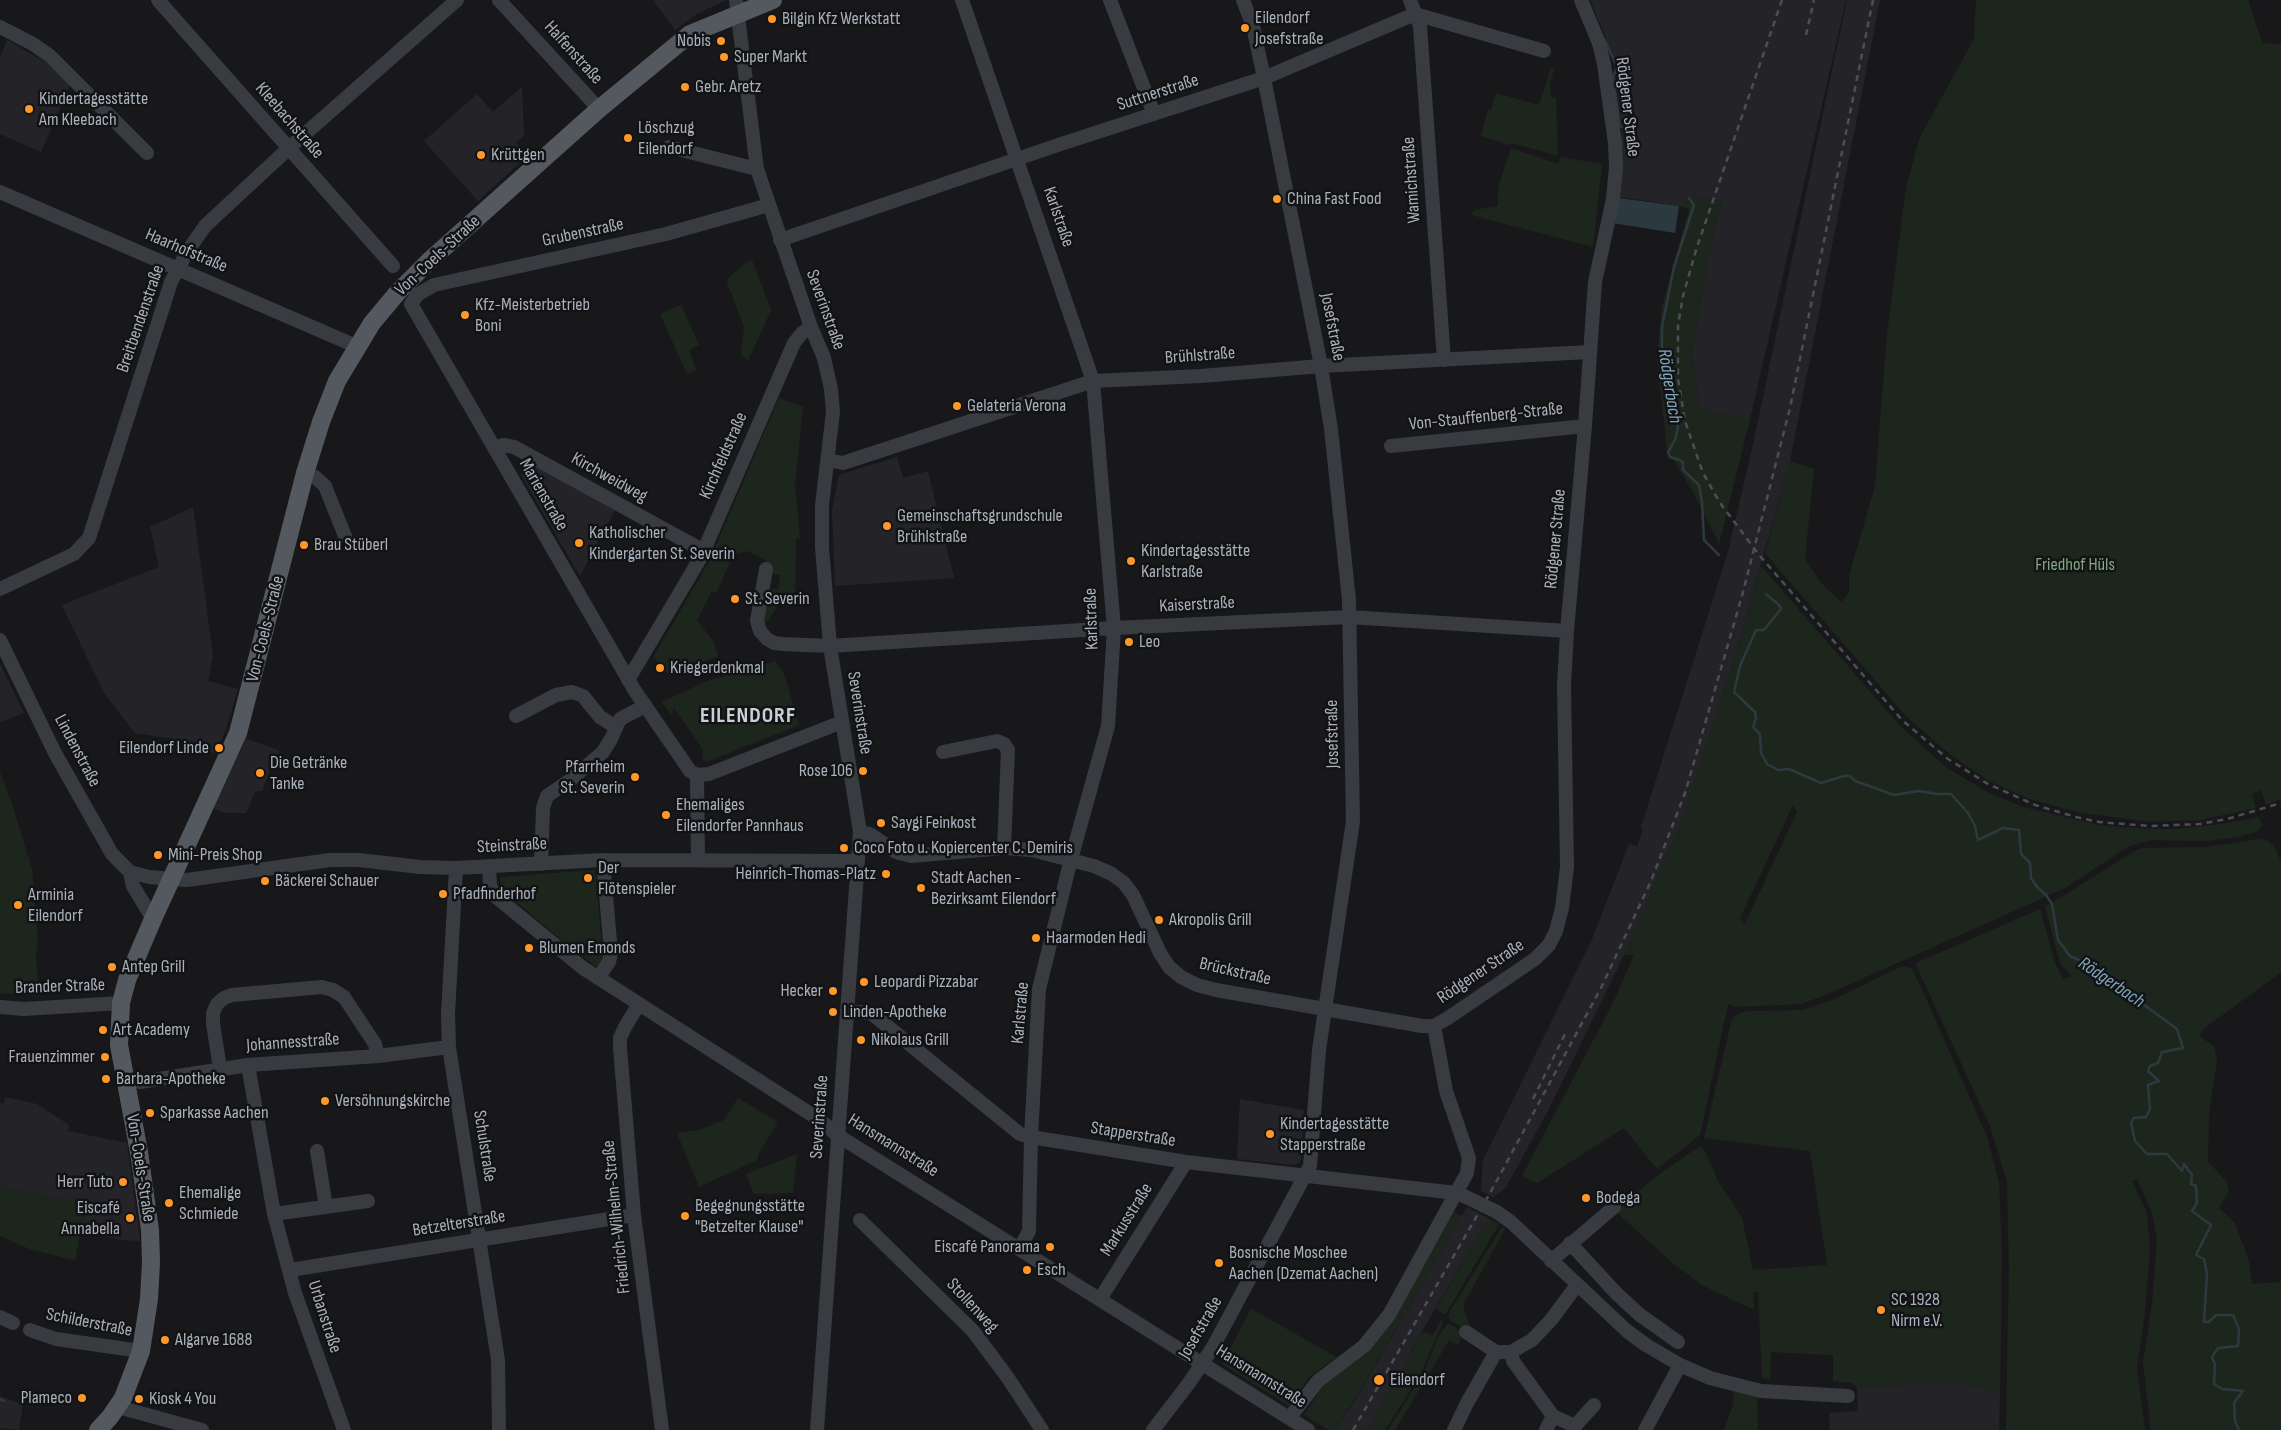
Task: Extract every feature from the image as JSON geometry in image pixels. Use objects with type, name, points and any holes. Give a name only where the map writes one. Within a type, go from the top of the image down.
[{"type":"main road","name":"Von-Coels-Straße","points":[[98,1430],[118,1407],[129,1386],[141,1351],[149,1299],[151,1262],[150,1230],[139,1152],[119,1045],[121,1003],[127,980],[153,919],[238,733],[305,473],[336,381],[372,323],[414,276],[599,109],[690,34],[736,7],[773,0]]},
{"type":"street","name":"Kleebachstraße","points":[[158,0],[392,266]]},
{"type":"street","name":"Breitbendenstraße","points":[[0,589],[74,554],[90,538],[171,282],[205,226],[289,148],[457,0]]},
{"type":"street","name":"Halfenstraße","points":[[500,0],[599,109]]},
{"type":"street","name":"Karlstraße","points":[[962,0],[1093,381],[1114,628],[1108,726],[1071,859],[1039,989],[1031,1137],[1029,1231],[1020,1248]]},
{"type":"street","points":[[1110,0],[1154,114]]},
{"type":"street","name":"Josefstraße","points":[[1153,1430],[1203,1364],[1306,1176],[1310,1160],[1318,1058],[1324,1010],[1353,821],[1349,617],[1334,455],[1321,366],[1264,78],[1252,26],[1243,0]]},
{"type":"street","name":"Wamichstraße","points":[[1410,0],[1420,26],[1444,360]]},
{"type":"street","name":"Rödgener Straße","points":[[1434,1026],[1535,959],[1548,945],[1556,931],[1562,908],[1567,867],[1564,685],[1567,631],[1585,426],[1595,282],[1613,200],[1616,167],[1615,143],[1604,64],[1599,43],[1581,0]]},
{"type":"street","name":"Severinstraße","points":[[736,7],[757,169],[780,240],[824,358],[831,389],[833,412],[822,505],[822,547],[830,646],[860,832],[817,1430]]},
{"type":"street","name":"Suttnerstraße","points":[[780,240],[1264,78],[1415,14]]},
{"type":"street","points":[[1415,14],[1544,51]]},
{"type":"street","points":[[0,27],[50,56],[147,152]]},
{"type":"street","points":[[669,147],[757,169]]},
{"type":"street","name":"Haarhofstraße","points":[[0,192],[356,346]]},
{"type":"street","name":"Grubenstraße","points":[[411,304],[417,294],[434,285],[666,234],[768,205]]},
{"type":"street","name":"Marienstraße","points":[[411,304],[628,680],[684,765],[697,775]]},
{"type":"street","name":"Kirchfeldstraße","points":[[628,680],[704,551],[794,343],[802,333],[811,327]]},
{"type":"street","name":"Brühlstraße","points":[[828,460],[843,463],[1093,381],[1201,376],[1321,366],[1589,352]]},
{"type":"street","name":"Von-Stauffenberg-Straße","points":[[1391,446],[1585,426]]},
{"type":"street","name":"Kirchweidweg","points":[[495,449],[502,445],[514,447],[704,551]]},
{"type":"street","points":[[305,473],[315,477],[324,486],[346,536]]},
{"type":"street","name":"Kaiserstraße","points":[[766,569],[757,622],[760,631],[767,639],[774,643],[783,644],[830,646],[1114,628],[1349,617],[1567,631]]},
{"type":"street","name":"Lindenstraße","points":[[0,640],[55,753],[112,854],[130,872],[133,886],[153,919]]},
{"type":"street","points":[[516,716],[556,695],[572,692],[584,696],[600,717],[616,727]]},
{"type":"street","points":[[541,864],[541,830],[544,802],[547,796],[558,790],[603,752],[620,719],[645,706]]},
{"type":"street","points":[[698,860],[697,775],[708,774],[842,722]]},
{"type":"street","points":[[943,752],[997,741],[1004,744],[1008,750],[1004,848]]},
{"type":"street","name":"Brückstraße","points":[[860,832],[870,834],[896,852],[911,856],[1004,848],[1032,850],[1094,866],[1112,874],[1124,883],[1133,895],[1160,953],[1169,967],[1181,977],[1197,985],[1324,1010],[1422,1026],[1434,1026]]},
{"type":"street","name":"Steinstraße","points":[[171,880],[187,880],[330,860],[359,860],[420,867],[456,868],[603,860],[857,861]]},
{"type":"street","points":[[598,978],[609,962],[611,953],[603,860]]},
{"type":"street","name":"Hansmannstraße","points":[[489,867],[490,886],[495,896],[570,958],[598,978],[820,1120],[837,1135],[1308,1429]]},
{"type":"street","name":"Schulstraße","points":[[456,868],[448,1014],[449,1047],[498,1360],[499,1430]]},
{"type":"street","points":[[130,872],[171,880]]},
{"type":"street","points":[[220,1068],[213,1024],[217,1004],[224,998],[232,995],[322,987],[333,990],[344,997],[375,1044],[378,1056]]},
{"type":"street","name":"Brander Straße","points":[[0,1007],[24,1009],[121,1003]]},
{"type":"street","name":"Friedrich-Wilhelm-Straße","points":[[639,1004],[625,1027],[620,1043],[634,1215],[662,1430]]},
{"type":"street","name":"Stapperstraße","points":[[847,1010],[871,1014],[1020,1134],[1186,1162],[1460,1195],[1497,1212],[1627,1331],[1652,1350],[1680,1365],[1718,1380],[1761,1391],[1848,1396]]},
{"type":"street","points":[[1290,1417],[1318,1381],[1364,1346],[1389,1314],[1460,1195],[1467,1173],[1469,1158],[1446,1091],[1434,1026]]},
{"type":"street","name":"Johannesstraße","points":[[140,1082],[220,1068],[378,1056],[449,1047]]},
{"type":"street","name":"Urbanstraße","points":[[248,1065],[274,1214],[295,1293],[344,1430]]},
{"type":"street","points":[[317,1151],[326,1207]]},
{"type":"street","name":"Markusstraße","points":[[1100,1299],[1186,1162]]},
{"type":"street","points":[[274,1214],[368,1201]]},
{"type":"street","points":[[1552,1261],[1570,1243],[1614,1207]]},
{"type":"street","name":"Betzelterstraße","points":[[290,1270],[634,1215]]},
{"type":"street","name":"Stollenweg","points":[[860,1220],[973,1331],[1008,1378],[1042,1430]]},
{"type":"street","points":[[1570,1243],[1616,1293],[1640,1315],[1678,1342]]},
{"type":"street","points":[[1466,1332],[1496,1352],[1511,1352],[1532,1340],[1551,1320],[1577,1285]]},
{"type":"street","name":"Schilderstraße","points":[[30,1330],[56,1339],[141,1351]]},
{"type":"street","points":[[1454,1430],[1496,1352]]},
{"type":"street","points":[[1511,1352],[1513,1361],[1553,1416],[1575,1426],[1594,1405]]},
{"type":"street","points":[[1645,1430],[1680,1365]]},
{"type":"street","points":[[118,1407],[202,1430]]},
{"type":"street","points":[[1546,1430],[1553,1416]]},
{"type":"shaded area","points":[[653,0],[726,0],[697,14],[675,30]]},
{"type":"shaded area","points":[[1590,0],[1846,0],[1750,419],[1700,409],[1692,353],[1713,235],[1722,201],[1691,197],[1680,206],[1619,197],[1622,124],[1615,78],[1618,67]]},
{"type":"shaded area","points":[[1847,0],[1880,0],[1790,461],[1735,656],[1682,820],[1624,955],[1549,1109],[1505,1189],[1493,1197],[1481,1191],[1483,1160],[1591,942],[1629,844],[1637,846],[1643,830],[1641,827],[1728,552],[1753,444]]},
{"type":"shaded area","name":"Kindertagesstätte Am Kleebach","points":[[7,40],[45,62],[70,85],[41,152],[0,134],[0,57]]},
{"type":"shaded area","points":[[522,87],[524,136],[516,143],[527,156],[478,201],[424,141],[477,94],[493,112]]},
{"type":"shaded area","points":[[1618,198],[1679,206],[1675,233],[1612,223]]},
{"type":"shaded area","name":"Gemeinschaftsgrundschule Brühlstraße","points":[[897,457],[903,478],[928,471],[954,578],[835,586],[832,511],[838,478],[842,474]]},
{"type":"shaded area","name":"Katholischer Kindergarten St. Severin","points":[[528,462],[615,510],[580,576],[521,475]]},
{"type":"shaded area","points":[[193,507],[213,656],[208,681],[238,689],[226,729],[215,754],[186,741],[135,733],[104,693],[62,605],[159,567],[150,527]]},
{"type":"shaded area","points":[[0,664],[24,713],[0,722]]},
{"type":"shaded area","points":[[246,739],[279,750],[280,762],[273,763],[262,791],[255,791],[246,813],[225,813],[213,808]]},
{"type":"shaded area","points":[[5,1097],[37,1104],[69,1125],[68,1131],[127,1143],[140,1241],[121,1240],[81,1230],[86,1204],[0,1186],[0,1103],[4,1104]]},
{"type":"shaded area","name":"Kindertagesstätte Stapperstraße","points":[[1240,1099],[1304,1110],[1301,1160],[1297,1164],[1237,1159]]},
{"type":"shaded area","points":[[1467,1207],[1488,1218],[1410,1352],[1412,1354],[1401,1372],[1399,1372],[1367,1430],[1337,1430],[1348,1408],[1350,1409]]},
{"type":"shaded area","points":[[1950,1381],[2000,1392],[1999,1430],[1830,1430],[1829,1413],[1858,1411],[1857,1388]]},
{"type":"shaded area","points":[[0,1396],[23,1405],[19,1430],[0,1428]]},
{"type":"green space","name":"Friedhof Hüls","points":[[1976,0],[2248,0],[2262,43],[2281,44],[2281,798],[2266,805],[2261,790],[2252,794],[2256,808],[2200,820],[2150,822],[2077,812],[2029,799],[1989,781],[1951,755],[1906,716],[1765,553],[1790,461],[1814,469],[1805,559],[1821,583],[1841,602],[1849,593],[1849,576],[1875,486],[1887,334],[1906,188],[1920,137],[1974,39]]},
{"type":"green space","points":[[1551,68],[1554,69],[1550,84],[1551,97],[1556,98],[1558,156],[1481,136],[1488,109],[1491,110],[1496,93],[1539,105]]},
{"type":"green space","points":[[1511,148],[1558,164],[1560,157],[1602,164],[1593,247],[1471,215],[1474,210],[1498,206],[1498,188]]},
{"type":"green space","points":[[1691,197],[1722,201],[1713,235],[1692,353],[1700,409],[1750,419],[1719,544],[1693,492],[1667,449],[1657,357],[1662,307],[1689,209],[1680,206]]},
{"type":"green space","points":[[752,260],[771,310],[748,361],[741,355],[744,327],[727,282],[728,278],[744,264]]},
{"type":"green space","points":[[681,305],[699,345],[689,350],[696,370],[687,374],[660,314]]},
{"type":"green space","points":[[779,398],[803,407],[795,484],[800,539],[796,539],[795,600],[782,600],[766,623],[763,620],[766,590],[779,589],[780,575],[770,574],[768,564],[764,559],[747,551],[734,554],[716,593],[712,591],[697,620],[713,641],[718,656],[670,676],[653,657],[709,562]]},
{"type":"green space","points":[[1761,566],[1901,727],[1947,768],[1985,791],[2023,807],[2099,825],[2176,829],[2228,823],[2259,817],[2262,825],[2258,831],[2238,837],[2205,841],[2152,840],[2129,846],[2065,888],[1828,994],[1801,1004],[1734,1007],[1728,1004],[1700,1135],[1657,1169],[1624,1128],[1537,1183],[1522,1176],[1613,1003],[1634,955],[1624,955],[1682,820],[1735,656]],"holes":[[[1793,805],[1797,812],[1745,924],[1740,918]]]},
{"type":"green space","points":[[775,661],[784,674],[799,725],[706,762],[702,759],[703,749],[674,708],[671,715],[662,702],[705,682]]},
{"type":"green space","name":"Arminia Eilendorf","points":[[0,772],[32,869],[38,941],[36,954],[39,996],[0,993]]},
{"type":"green space","points":[[2259,839],[2267,840],[2274,846],[2281,862],[2281,972],[2202,1030],[2200,1037],[2214,1046],[2217,1060],[2209,1114],[2208,1162],[2227,1182],[2229,1191],[2219,1208],[2235,1223],[2249,1261],[2252,1284],[2281,1282],[2281,1430],[2151,1430],[2143,1362],[2152,1305],[2157,1238],[2151,1210],[2137,1179],[2132,1181],[2147,1213],[2150,1248],[2145,1312],[2137,1367],[2145,1430],[2006,1430],[2009,1268],[2007,1181],[1990,1126],[1916,963],[2040,909],[2055,963],[2063,979],[2072,977],[2060,963],[2045,906],[2142,848],[2205,847]]},
{"type":"green space","points":[[595,870],[603,960],[597,967],[501,889],[501,877]]},
{"type":"green space","points":[[1901,967],[1912,969],[1924,994],[1987,1137],[1999,1183],[2002,1252],[2000,1392],[1950,1381],[1857,1388],[1852,1383],[1833,1381],[1833,1355],[1771,1352],[1770,1379],[1762,1378],[1758,1292],[1753,1293],[1754,1310],[1702,1285],[1674,1264],[1615,1211],[1661,1173],[1700,1146],[1704,1149],[1719,1183],[1742,1218],[1753,1270],[1827,1265],[1810,1151],[1704,1138],[1732,1019],[1739,1013],[1749,1011],[1803,1010],[1832,1000]]},
{"type":"green space","points":[[738,1098],[778,1122],[759,1153],[757,1160],[699,1187],[677,1133],[699,1130],[724,1120]]},
{"type":"green space","points":[[797,1154],[793,1193],[754,1194],[746,1174]]},
{"type":"green space","points":[[0,1186],[86,1204],[75,1260],[32,1250],[0,1236]]},
{"type":"green space","points":[[1454,1212],[1462,1216],[1349,1409],[1347,1408],[1337,1430],[1329,1430],[1304,1415],[1323,1386],[1369,1350],[1394,1318]]},
{"type":"green space","points":[[1488,1218],[1498,1223],[1498,1226],[1444,1314],[1436,1309]]},
{"type":"green space","points":[[1502,1227],[1505,1229],[1464,1303],[1469,1324],[1466,1329],[1450,1320],[1448,1315]]},
{"type":"green space","points":[[1251,1309],[1337,1357],[1309,1377],[1289,1406],[1222,1364]]},
{"type":"green space","points":[[1441,1320],[1443,1322],[1421,1373],[1390,1423],[1384,1430],[1367,1430],[1399,1371],[1401,1372],[1412,1354],[1410,1353],[1422,1332],[1433,1335]]},
{"type":"green space","points":[[1448,1323],[1464,1333],[1458,1345],[1449,1340],[1395,1430],[1388,1430],[1423,1374],[1439,1336]]},
{"type":"green space","points":[[1734,1391],[1757,1395],[1758,1430],[1724,1430],[1733,1405]]},
{"type":"waterway","name":"Rödgerbach","points":[[1605,40],[1617,67],[1613,77],[1620,126],[1624,128]]},
{"type":"waterway","name":"Rödgerbach","points":[[1689,198],[1694,205],[1674,267],[1662,327],[1662,359],[1670,401],[1678,428],[1675,440],[1668,452],[1670,457],[1683,463],[1683,470],[1699,485],[1702,501],[1704,540],[1719,555]]},
{"type":"waterway","name":"Rödgerbach","points":[[1766,594],[1781,609],[1764,630],[1756,630],[1740,666],[1734,692],[1755,712],[1756,718],[1753,727],[1760,734],[1761,753],[1767,764],[1778,770],[1789,769],[1821,783],[1850,776],[1855,781],[1894,795],[1918,791],[1951,794],[1968,813],[1975,826],[1978,840],[2003,828],[2019,830],[2021,854],[2030,863],[2031,878],[2052,904],[2058,940],[2070,956],[2090,965],[2177,1029],[2183,1048],[2162,1052],[2158,1063],[2150,1066],[2148,1071],[2159,1081],[2148,1085],[2150,1109],[2146,1117],[2134,1118],[2131,1123],[2135,1141],[2147,1154],[2167,1154],[2182,1171],[2184,1164],[2192,1175],[2191,1184],[2196,1186],[2197,1203],[2192,1211],[2211,1225],[2196,1255],[2204,1259],[2207,1274],[2204,1322],[2209,1322],[2216,1315],[2233,1315],[2239,1329],[2238,1346],[2218,1348],[2212,1357],[2215,1364],[2214,1384],[2222,1389],[2243,1391],[2234,1403],[2235,1421],[2239,1430]]},
{"type":"waterway","points":[[0,1399],[4,1401]]},
{"type":"railway","points":[[1782,0],[1697,247],[1683,296],[1678,325],[1678,379],[1685,421],[1703,473],[1720,503],[1760,556],[1902,720],[1948,759],[1988,784],[2035,805],[2076,817],[2099,822],[2150,826],[2200,824],[2227,819],[2281,803]]},
{"type":"railway","points":[[1806,35],[1814,0]]},
{"type":"railway","points":[[1353,1430],[1489,1195],[1601,988],[1651,881],[1685,793],[1742,596],[1790,408],[1873,0]]},
{"type":"railway","points":[[1533,1099],[1566,1032]]},
{"type":"place","name":"Bilgin Kfz Werkstatt","points":[[772,19]]},
{"type":"place","name":"Eilendorf Josefstraße","points":[[1245,28]]},
{"type":"place","name":"Nobis","points":[[721,41]]},
{"type":"place","name":"Super Markt","points":[[724,57]]},
{"type":"place","name":"Gebr. Aretz","points":[[685,87]]},
{"type":"place","name":"Kindertagesstätte Am Kleebach","points":[[29,109]]},
{"type":"place","name":"Löschzug Eilendorf","points":[[628,138]]},
{"type":"place","name":"Krüttgen","points":[[481,155]]},
{"type":"place","name":"China Fast Food","points":[[1277,199]]},
{"type":"place","name":"Kfz-Meisterbetrieb Boni","points":[[465,315]]},
{"type":"place","name":"Gelateria Verona","points":[[957,406]]},
{"type":"place","name":"Gemeinschaftsgrundschule Brühlstraße","points":[[887,526]]},
{"type":"place","name":"Katholischer Kindergarten St. Severin","points":[[579,543]]},
{"type":"place","name":"Brau Stüberl","points":[[304,545]]},
{"type":"place","name":"Kindertagesstätte Karlstraße","points":[[1131,561]]},
{"type":"place","name":"St. Severin","points":[[735,599]]},
{"type":"place","name":"Leo","points":[[1129,642]]},
{"type":"place","name":"Kriegerdenkmal","points":[[660,668]]},
{"type":"place","name":"Eilendorf Linde","points":[[219,748]]},
{"type":"place","name":"Rose 106","points":[[863,771]]},
{"type":"place","name":"Die Getränke Tanke","points":[[260,773]]},
{"type":"place","name":"Pfarrheim St. Severin","points":[[635,777]]},
{"type":"place","name":"Ehemaliges Eilendorfer Pannhaus","points":[[666,815]]},
{"type":"place","name":"Saygi Feinkost","points":[[881,823]]},
{"type":"place","name":"Coco Foto u. Kopiercenter C. Demiris","points":[[844,848]]},
{"type":"place","name":"Mini-Preis Shop","points":[[158,855]]},
{"type":"place","name":"Heinrich-Thomas-Platz","points":[[886,874]]},
{"type":"place","name":"Der Flötenspieler","points":[[588,878]]},
{"type":"place","name":"Bäckerei Schauer","points":[[265,881]]},
{"type":"place","name":"Stadt Aachen - Bezirksamt Eilendorf","points":[[921,888]]},
{"type":"place","name":"Pfadfinderhof","points":[[443,894]]},
{"type":"place","name":"Arminia Eilendorf","points":[[18,905]]},
{"type":"place","name":"Akropolis Grill","points":[[1159,920]]},
{"type":"place","name":"Haarmoden Hedi","points":[[1036,938]]},
{"type":"place","name":"Blumen Emonds","points":[[529,948]]},
{"type":"place","name":"Antep Grill","points":[[112,967]]},
{"type":"place","name":"Leopardi Pizzabar","points":[[864,982]]},
{"type":"place","name":"Hecker","points":[[833,991]]},
{"type":"place","name":"Linden-Apotheke","points":[[833,1012]]},
{"type":"place","name":"Art Academy","points":[[103,1030]]},
{"type":"place","name":"Nikolaus Grill","points":[[861,1040]]},
{"type":"place","name":"Frauenzimmer","points":[[105,1057]]},
{"type":"place","name":"Barbara-Apotheke","points":[[106,1079]]},
{"type":"place","name":"Versöhnungskirche","points":[[325,1101]]},
{"type":"place","name":"Sparkasse Aachen","points":[[150,1113]]},
{"type":"place","name":"Kindertagesstätte Stapperstraße","points":[[1270,1134]]},
{"type":"place","name":"Herr Tuto","points":[[123,1182]]},
{"type":"place","name":"Bodega","points":[[1586,1198]]},
{"type":"place","name":"Ehemalige Schmiede","points":[[169,1203]]},
{"type":"place","name":"Begegnungsstätte \"Betzelter Klause\"","points":[[685,1216]]},
{"type":"place","name":"Eiscafé Annabella","points":[[130,1218]]},
{"type":"place","name":"Eiscafé Panorama","points":[[1050,1247]]},
{"type":"place","name":"Bosnische Moschee Aachen (Dzemat Aachen)","points":[[1219,1263]]},
{"type":"place","name":"Esch","points":[[1027,1270]]},
{"type":"place","name":"SC 1928 Nirm e.V.","points":[[1881,1310]]},
{"type":"place","name":"Algarve 1688","points":[[165,1340]]},
{"type":"place","name":"Eilendorf","points":[[1379,1380]]},
{"type":"place","name":"Plameco","points":[[82,1398]]},
{"type":"place","name":"Kiosk 4 You","points":[[139,1399]]},
{"type":"district","name":"EILENDORF","points":[[748,716]]}]
